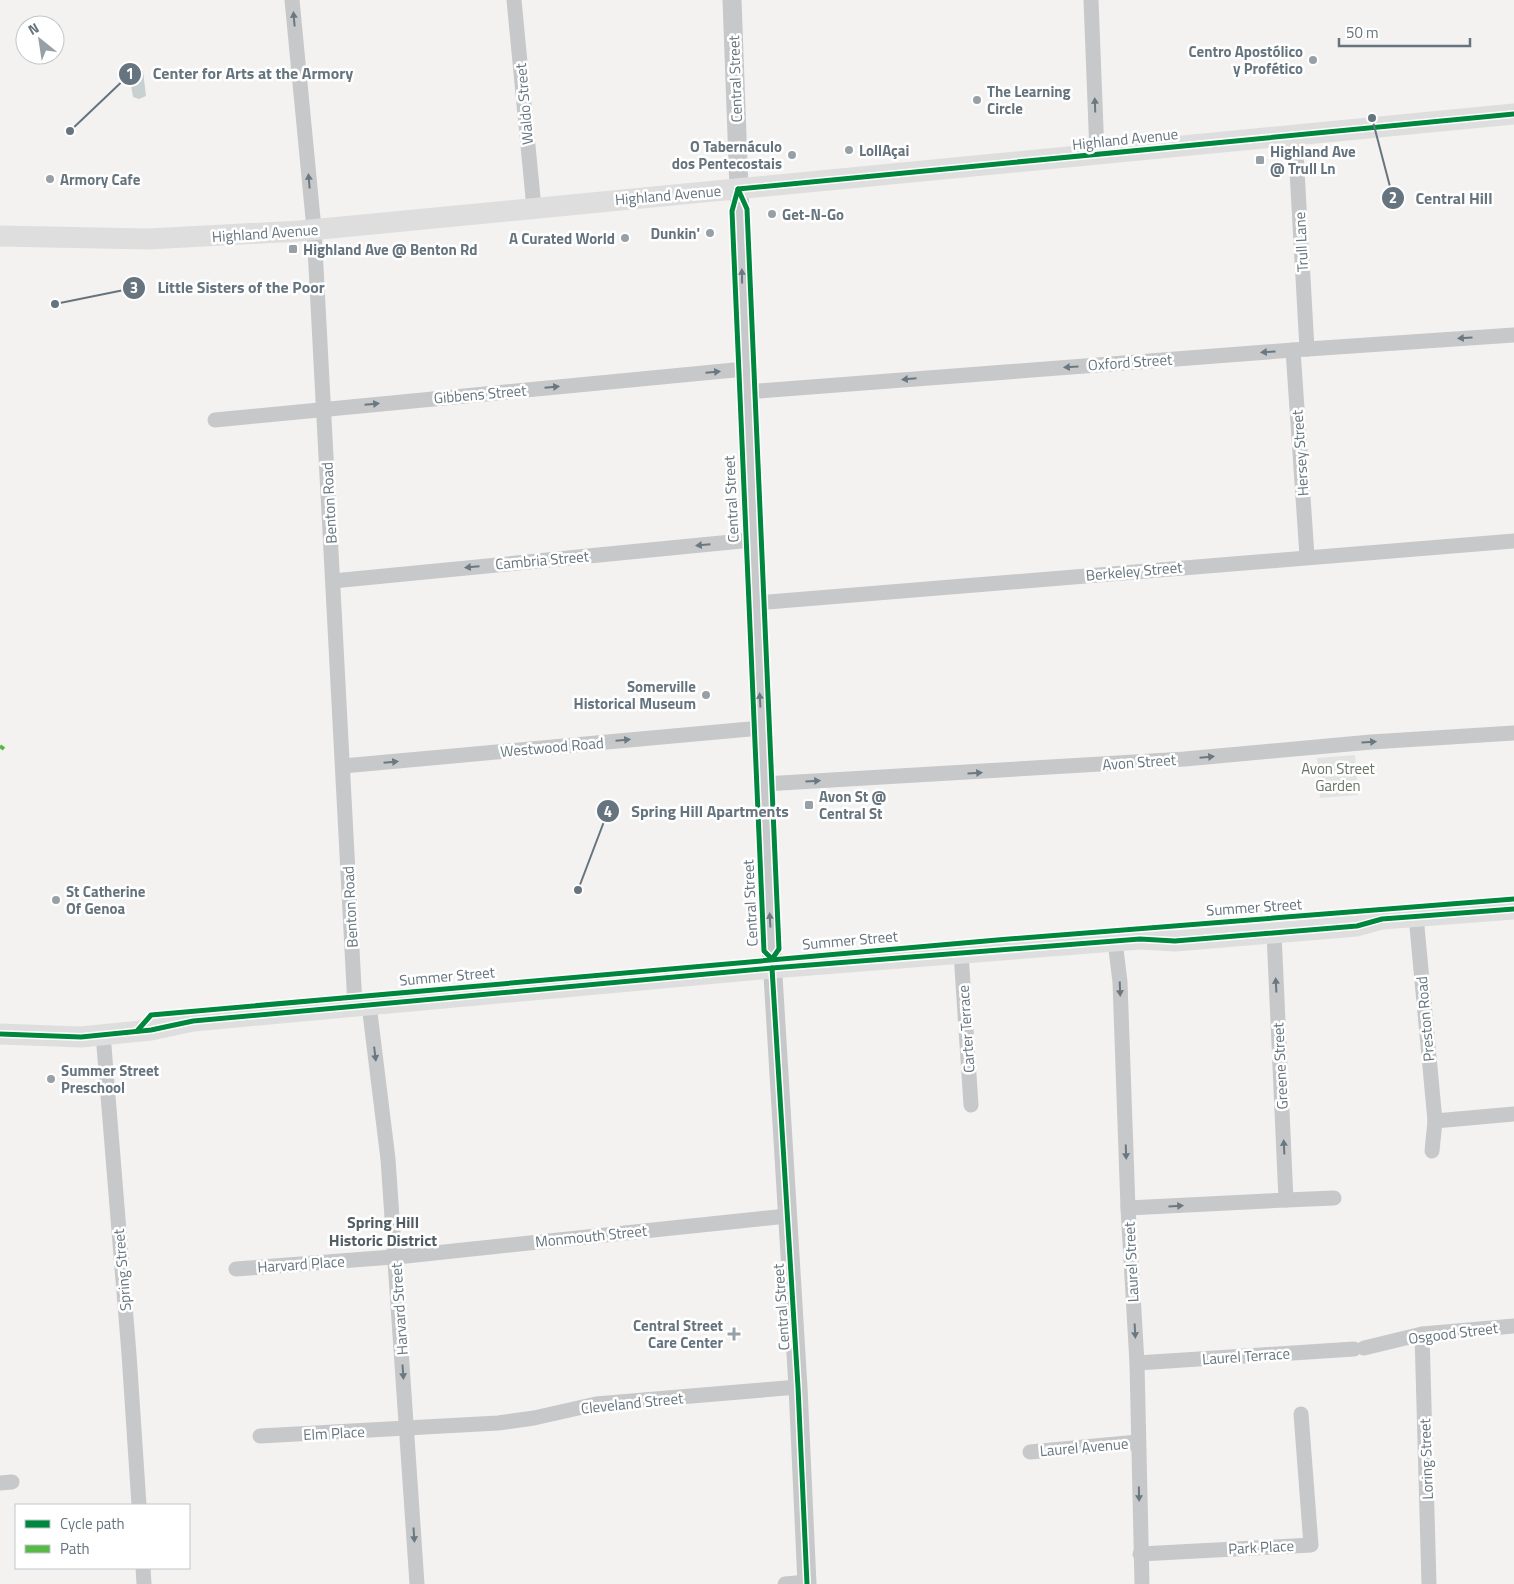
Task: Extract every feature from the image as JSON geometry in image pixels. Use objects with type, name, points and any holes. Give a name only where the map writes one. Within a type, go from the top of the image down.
[{"type":"main road","name":"Highland Avenue","points":[[0,236],[161,239],[314,229],[1514,114]]},
{"type":"main road","name":"Summer Street","points":[[0,1034],[73,1037],[151,1030],[193,1021],[772,968],[1140,939],[1175,941],[1357,926],[1382,919],[1514,909]]},
{"type":"street","name":"Benton Road","points":[[292,0],[314,229],[343,766],[362,1006]]},
{"type":"street","name":"Waldo Street","points":[[514,0],[534,208]]},
{"type":"street","name":"Central Street","points":[[732,0],[752,540],[772,968],[798,1387],[807,1583]]},
{"type":"street","points":[[1091,0],[1096,154]]},
{"type":"street","name":"Trull Lane","points":[[1296,135],[1300,349]]},
{"type":"street","name":"Oxford Street","points":[[746,392],[1300,349],[1514,335]]},
{"type":"street","name":"Hersey Street","points":[[1300,349],[1307,556]]},
{"type":"street","name":"Gibbens Street","points":[[215,420],[745,369]]},
{"type":"street","name":"Cambria Street","points":[[333,580],[752,540]]},
{"type":"street","name":"Berkeley Street","points":[[755,603],[1307,556],[1514,541]]},
{"type":"street","name":"Westwood Road","points":[[343,766],[761,728]]},
{"type":"street","name":"Avon Street","points":[[764,784],[1126,763],[1370,742],[1514,733]]},
{"type":"street","name":"Preston Road","points":[[1416,916],[1435,1121],[1432,1151]]},
{"type":"street","name":"Greene Street","points":[[1274,932],[1286,1200]]},
{"type":"street","name":"Laurel Street","points":[[1115,941],[1120,982],[1128,1208],[1137,1363],[1142,1584]]},
{"type":"street","name":"Carter Terrace","points":[[961,954],[971,1105]]},
{"type":"street","name":"Harvard Street","points":[[362,1006],[388,1159],[408,1429],[417,1584]]},
{"type":"street","name":"Spring Street","points":[[103,1034],[139,1504]]},
{"type":"street","points":[[1435,1121],[1514,1114]]},
{"type":"street","points":[[1128,1208],[1334,1198]]},
{"type":"street","name":"Monmouth Street","points":[[395,1257],[787,1216]]},
{"type":"street","name":"Harvard Place","points":[[236,1269],[395,1257]]},
{"type":"street","name":"Osgood Street","points":[[1359,1348],[1422,1334],[1514,1326]]},
{"type":"street","name":"Loring Street","points":[[1422,1334],[1429,1584]]},
{"type":"street","name":"Laurel Terrace","points":[[1137,1363],[1359,1348]]},
{"type":"street","name":"Cleveland Street","points":[[408,1429],[534,1418],[596,1404],[798,1387]]},
{"type":"street","name":"Park Place","points":[[1140,1554],[1310,1544],[1301,1414]]},
{"type":"street","name":"Elm Place","points":[[260,1436],[408,1429]]},
{"type":"street","name":"Laurel Avenue","points":[[1030,1452],[1138,1442]]},
{"type":"street","points":[[143,1569],[144,1584]]},
{"type":"street","points":[[785,1584],[807,1583]]},
{"type":"green space","name":"Avon Street Garden","points":[[1355,755],[1358,795],[1320,798],[1317,758]]},
{"type":"shaded area","points":[[137,70],[143,71],[146,96],[139,99],[133,97],[129,73]]},
{"type":"marked path","points":[[0,746],[4,749]]},
{"type":"cycle path","points":[[738,189],[1514,114]]},
{"type":"cycle path","points":[[738,189],[747,209],[779,949],[772,959],[764,951],[732,211],[738,189]]},
{"type":"cycle path","points":[[137,1031],[151,1015],[997,940],[1514,899]]},
{"type":"cycle path","points":[[0,1034],[81,1037],[151,1030],[193,1021],[772,968],[1140,939],[1175,941],[1357,926],[1382,919],[1514,909]]},
{"type":"cycle path","points":[[772,968],[798,1387],[807,1584]]},
{"type":"place","name":"Centro Apostólico y Profético","points":[[1313,60]]},
{"type":"place","name":"The Learning Circle","points":[[977,100]]},
{"type":"place","name":"Central Hill","points":[[1372,118]]},
{"type":"place","name":"Center for Arts at the Armory","points":[[70,131]]},
{"type":"place","name":"LollAçai","points":[[849,150]]},
{"type":"place","name":"O Tabernáculo dos Pentecostais","points":[[792,155]]},
{"type":"place","name":"Highland Ave @ Trull Ln","points":[[1260,160]]},
{"type":"place","name":"Armory Cafe","points":[[50,179]]},
{"type":"place","name":"Get-N-Go","points":[[772,214]]},
{"type":"place","name":"Dunkin'","points":[[710,233]]},
{"type":"place","name":"A Curated World","points":[[625,238]]},
{"type":"place","name":"Highland Ave @ Benton Rd","points":[[293,249]]},
{"type":"place","name":"Little Sisters of the Poor","points":[[55,304]]},
{"type":"place","name":"Somerville Historical Museum","points":[[706,695]]},
{"type":"place","name":"Avon St @ Central St","points":[[809,805]]},
{"type":"place","name":"Spring Hill Apartments","points":[[578,890]]},
{"type":"place","name":"St Catherine Of Genoa","points":[[56,900]]},
{"type":"place","name":"Summer Street Preschool","points":[[51,1079]]},
{"type":"place","name":"Central Street Care Center","points":[[734,1334]]},
{"type":"district","name":"Spring Hill Historic District","points":[[383,1231]]}]
